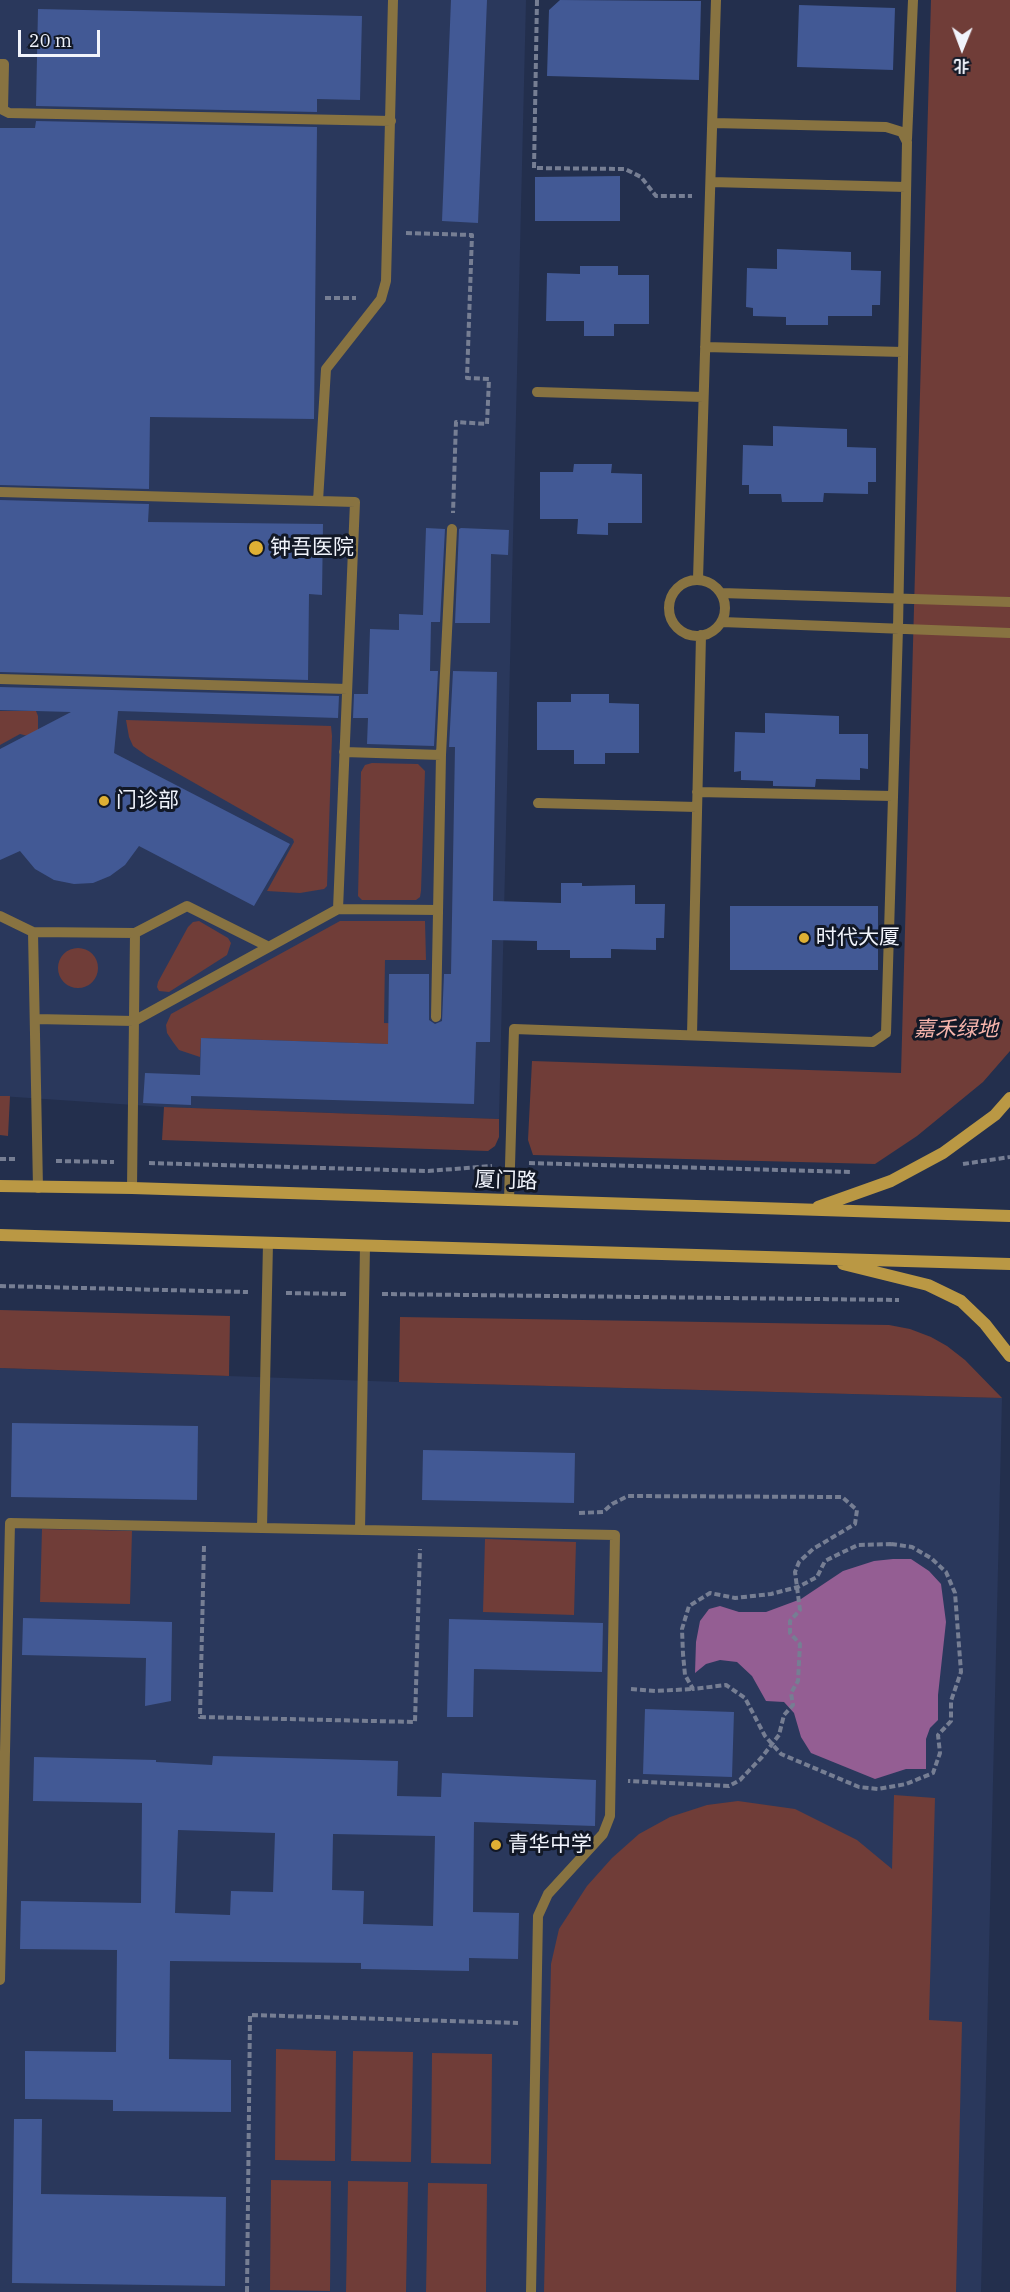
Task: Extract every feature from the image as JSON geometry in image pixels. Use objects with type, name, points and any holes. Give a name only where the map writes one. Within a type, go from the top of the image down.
[{"type":"street","points":[[812,1210],[891,1180],[943,1153],[994,1115],[1010,1098]]},
{"type":"street","name":"厦门路","points":[[0,1186],[132,1188],[1010,1216]]},
{"type":"street","points":[[0,1235],[1010,1264]]},
{"type":"street","points":[[819,1258],[928,1285],[961,1301],[985,1324],[1010,1356]]},
{"type":"lane","points":[[318,501],[326,369],[381,299],[386,281],[393,0]]},
{"type":"lane","points":[[698,579],[716,0]]},
{"type":"lane","points":[[509,1200],[514,1029],[873,1042],[886,1033],[898,628],[907,142],[913,0]]},
{"type":"lane","points":[[0,64],[4,64],[3,110],[9,113],[391,122]]},
{"type":"lane","points":[[713,123],[886,127],[902,132],[907,142]]},
{"type":"lane","points":[[711,182],[906,187]]},
{"type":"lane","points":[[705,347],[903,352]]},
{"type":"lane","points":[[537,392],[704,397]]},
{"type":"lane","points":[[0,492],[355,502],[338,909]]},
{"type":"lane","points":[[436,1017],[441,755],[452,529]]},
{"type":"lane","points":[[698,579],[715,586],[721,593],[725,603],[725,612],[722,622],[709,633],[692,635],[677,627],[669,612],[673,593],[679,586],[698,579]]},
{"type":"lane","points":[[721,593],[1010,602]]},
{"type":"lane","points":[[722,622],[1010,633]]},
{"type":"lane","points":[[692,1035],[701,635]]},
{"type":"lane","points":[[0,679],[347,689]]},
{"type":"lane","points":[[344,752],[441,755]]},
{"type":"lane","points":[[697,792],[893,796]]},
{"type":"lane","points":[[538,803],[697,807]]},
{"type":"lane","points":[[0,916],[33,932],[135,933],[187,906],[269,947]]},
{"type":"lane","points":[[34,1019],[134,1021],[338,909],[438,910]]},
{"type":"lane","points":[[33,932],[38,1188]]},
{"type":"lane","points":[[132,1188],[135,933]]},
{"type":"lane","points":[[262,1528],[268,1244]]},
{"type":"lane","points":[[360,1530],[364,1246]]},
{"type":"lane","points":[[0,1980],[10,1523],[615,1535],[610,1816],[603,1834],[548,1894],[538,1916],[531,2292]]},
{"type":"path","points":[[537,0],[534,168],[626,169],[640,177],[657,196],[711,196]]},
{"type":"path","points":[[388,232],[472,235],[467,378],[489,379],[487,424],[456,422],[452,529]]},
{"type":"path","points":[[325,298],[381,299]]},
{"type":"path","points":[[0,1286],[267,1293],[901,1300]]},
{"type":"path","points":[[570,1534],[572,1513],[603,1512],[612,1504],[628,1496],[842,1497],[857,1510],[855,1524],[813,1549],[799,1562],[795,1572],[800,1610],[790,1621],[790,1633],[800,1644],[798,1681],[791,1693],[793,1705],[784,1715],[779,1736],[740,1780],[729,1786],[610,1780]]},
{"type":"path","points":[[204,1526],[200,1717],[416,1722],[421,1531]]},
{"type":"path","points":[[612,1688],[656,1691],[693,1689],[726,1685],[745,1698],[765,1736],[781,1754],[859,1787],[878,1789],[906,1784],[933,1773],[940,1753],[938,1736],[951,1721],[951,1701],[961,1672],[955,1593],[946,1572],[931,1558],[912,1547],[891,1544],[858,1545],[825,1561],[817,1577],[798,1587],[771,1594],[735,1598],[710,1593],[689,1606],[682,1629],[685,1675],[693,1689]]},
{"type":"path","points":[[247,2292],[250,2015],[536,2023]]},
{"type":"shaded area","name":"钟吾医院","points":[[0,0],[526,0],[499,1119],[164,1107],[0,1096]]},
{"type":"shaded area","name":"青华中学","points":[[0,1368],[399,1382],[1002,1398],[981,2292],[0,2292]]},
{"type":"shaded area","points":[[911,1559],[929,1571],[941,1584],[946,1622],[938,1695],[938,1720],[930,1728],[926,1739],[926,1769],[906,1769],[875,1779],[811,1753],[801,1737],[794,1713],[784,1702],[766,1701],[752,1676],[737,1662],[720,1660],[706,1664],[695,1673],[696,1642],[700,1621],[709,1609],[720,1606],[739,1612],[766,1612],[801,1599],[843,1571],[874,1561]]},
{"type":"green space","name":"嘉禾绿地","points":[[931,0],[1010,0],[1010,1051],[983,1082],[917,1136],[875,1164],[533,1155],[528,1140],[532,1061],[901,1073]]},
{"type":"green space","points":[[0,711],[36,711],[38,732],[32,737],[20,734],[0,745]]},
{"type":"green space","points":[[126,720],[331,726],[327,886],[324,889],[300,893],[267,891],[294,842],[293,839],[147,756],[133,746]]},
{"type":"green space","points":[[372,763],[418,764],[425,771],[421,891],[420,897],[416,900],[362,900],[358,896],[361,772],[365,765]]},
{"type":"green space","points":[[199,921],[228,938],[231,943],[227,955],[169,992],[159,991],[158,982],[188,927],[193,922]]},
{"type":"green space","points":[[340,921],[425,921],[426,960],[385,960],[384,1023],[417,1024],[417,1045],[201,1038],[200,1057],[179,1050],[167,1033],[166,1025],[171,1014]]},
{"type":"green space","points":[[78,948],[86,949],[92,954],[97,960],[97,976],[92,982],[86,987],[78,988],[70,987],[64,982],[59,976],[58,968],[59,960],[64,954],[70,949]]},
{"type":"green space","points":[[0,1096],[10,1096],[8,1136],[0,1135]]},
{"type":"green space","points":[[164,1107],[499,1119],[499,1137],[495,1146],[488,1151],[162,1140]]},
{"type":"green space","points":[[0,1310],[230,1316],[229,1376],[0,1368]]},
{"type":"green space","points":[[400,1317],[889,1325],[910,1329],[947,1346],[965,1360],[1002,1398],[399,1382]]},
{"type":"green space","points":[[42,1529],[132,1531],[130,1604],[40,1602]]},
{"type":"green space","points":[[485,1539],[576,1542],[574,1615],[483,1612]]},
{"type":"green space","points":[[894,1795],[935,1798],[929,2020],[962,2022],[956,2292],[544,2292],[551,1964],[559,1929],[587,1886],[612,1858],[639,1834],[670,1817],[707,1805],[738,1801],[795,1809],[857,1840],[892,1869]]},
{"type":"green space","points":[[276,2049],[336,2051],[335,2161],[275,2160]]},
{"type":"green space","points":[[353,2051],[413,2052],[411,2162],[351,2161]]},
{"type":"green space","points":[[432,2053],[492,2054],[491,2164],[431,2163]]},
{"type":"green space","points":[[271,2180],[331,2181],[330,2291],[270,2290]]},
{"type":"green space","points":[[348,2181],[408,2182],[406,2292],[346,2292]]},
{"type":"green space","points":[[428,2183],[487,2184],[486,2292],[426,2292]]},
{"type":"building","points":[[451,0],[487,0],[478,223],[442,221]]},
{"type":"building","points":[[560,0],[701,1],[699,80],[547,76],[549,10]]},
{"type":"building","points":[[799,5],[895,8],[893,70],[797,67]]},
{"type":"building","points":[[38,9],[362,16],[360,100],[317,99],[317,112],[36,106]]},
{"type":"building","points":[[36,121],[317,127],[314,419],[150,417],[149,489],[0,485],[0,128],[35,128]]},
{"type":"building","points":[[620,176],[620,221],[535,221],[535,177]]},
{"type":"building","points":[[777,249],[851,252],[851,270],[881,271],[880,305],[872,305],[872,316],[828,316],[828,325],[786,325],[786,317],[753,316],[753,308],[746,307],[747,268],[777,269]]},
{"type":"building","points":[[580,266],[618,266],[618,275],[649,275],[649,324],[614,324],[614,336],[584,336],[584,321],[546,321],[547,273],[580,274]]},
{"type":"building","points":[[773,426],[847,429],[847,447],[876,448],[876,482],[868,482],[868,494],[824,493],[823,502],[782,502],[781,494],[749,494],[749,485],[742,485],[743,445],[773,446]]},
{"type":"building","points":[[574,464],[612,464],[611,473],[642,474],[642,523],[608,523],[608,535],[577,534],[578,519],[540,519],[540,472],[573,472]]},
{"type":"building","points":[[0,500],[149,504],[148,522],[323,524],[322,595],[309,594],[308,680],[0,672]]},
{"type":"building","points":[[426,528],[445,529],[440,622],[431,622],[430,671],[438,671],[434,746],[367,744],[368,718],[353,718],[354,694],[368,694],[370,629],[399,630],[399,614],[423,615]]},
{"type":"building","points":[[459,529],[509,530],[508,555],[491,554],[490,623],[455,623]]},
{"type":"building","points":[[453,671],[497,672],[493,901],[561,903],[561,883],[582,883],[582,886],[635,885],[635,904],[665,904],[664,938],[656,938],[656,950],[611,949],[611,958],[570,958],[570,950],[537,950],[537,941],[492,940],[490,1042],[476,1042],[474,1104],[191,1096],[191,1105],[143,1103],[145,1073],[200,1075],[201,1038],[388,1044],[389,974],[429,974],[429,1020],[435,1024],[442,1021],[444,974],[451,974],[455,747],[449,747]]},
{"type":"building","name":"门诊部","points":[[0,687],[339,696],[338,718],[118,711],[114,753],[290,844],[254,906],[139,846],[125,865],[110,876],[93,883],[74,884],[54,880],[35,869],[20,851],[0,860],[0,749],[71,712],[0,710]]},
{"type":"building","points":[[571,694],[609,694],[609,703],[639,704],[639,753],[605,753],[605,764],[574,764],[574,750],[537,750],[537,702],[571,702]]},
{"type":"building","points":[[765,713],[839,716],[839,734],[868,734],[868,769],[860,768],[860,780],[816,779],[815,787],[773,786],[773,781],[741,780],[741,771],[734,772],[735,732],[765,733]]},
{"type":"building","name":"时代大厦","points":[[730,906],[878,906],[878,970],[730,970]]},
{"type":"building","points":[[12,1423],[198,1426],[197,1500],[11,1497]]},
{"type":"building","points":[[423,1450],[575,1453],[574,1503],[422,1500]]},
{"type":"building","points":[[23,1618],[172,1622],[171,1701],[145,1706],[146,1658],[22,1655]]},
{"type":"building","points":[[449,1619],[603,1623],[602,1672],[474,1669],[473,1717],[447,1717]]},
{"type":"building","points":[[645,1709],[734,1712],[732,1777],[643,1774]]},
{"type":"building","points":[[213,1756],[398,1761],[397,1796],[441,1797],[442,1773],[596,1780],[595,1826],[474,1822],[473,1912],[519,1913],[518,1959],[469,1958],[469,1971],[361,1969],[361,1963],[170,1961],[169,2059],[231,2060],[231,2112],[113,2111],[113,2100],[25,2099],[25,2051],[116,2052],[117,1950],[20,1949],[21,1901],[141,1903],[142,1803],[33,1801],[34,1757],[156,1760],[156,1762],[212,1765]],"holes":[[[178,1830],[275,1833],[273,1892],[231,1891],[230,1915],[175,1913]],[[333,1834],[435,1836],[433,1926],[363,1924],[364,1891],[332,1890]]]},
{"type":"building","points":[[14,2119],[42,2119],[41,2194],[226,2197],[225,2286],[12,2283]]},
{"type":"place","name":"钟吾医院","points":[[256,548]]},
{"type":"place","name":"门诊部","points":[[104,801]]},
{"type":"place","name":"时代大厦","points":[[804,938]]},
{"type":"place","name":"青华中学","points":[[496,1845]]}]
